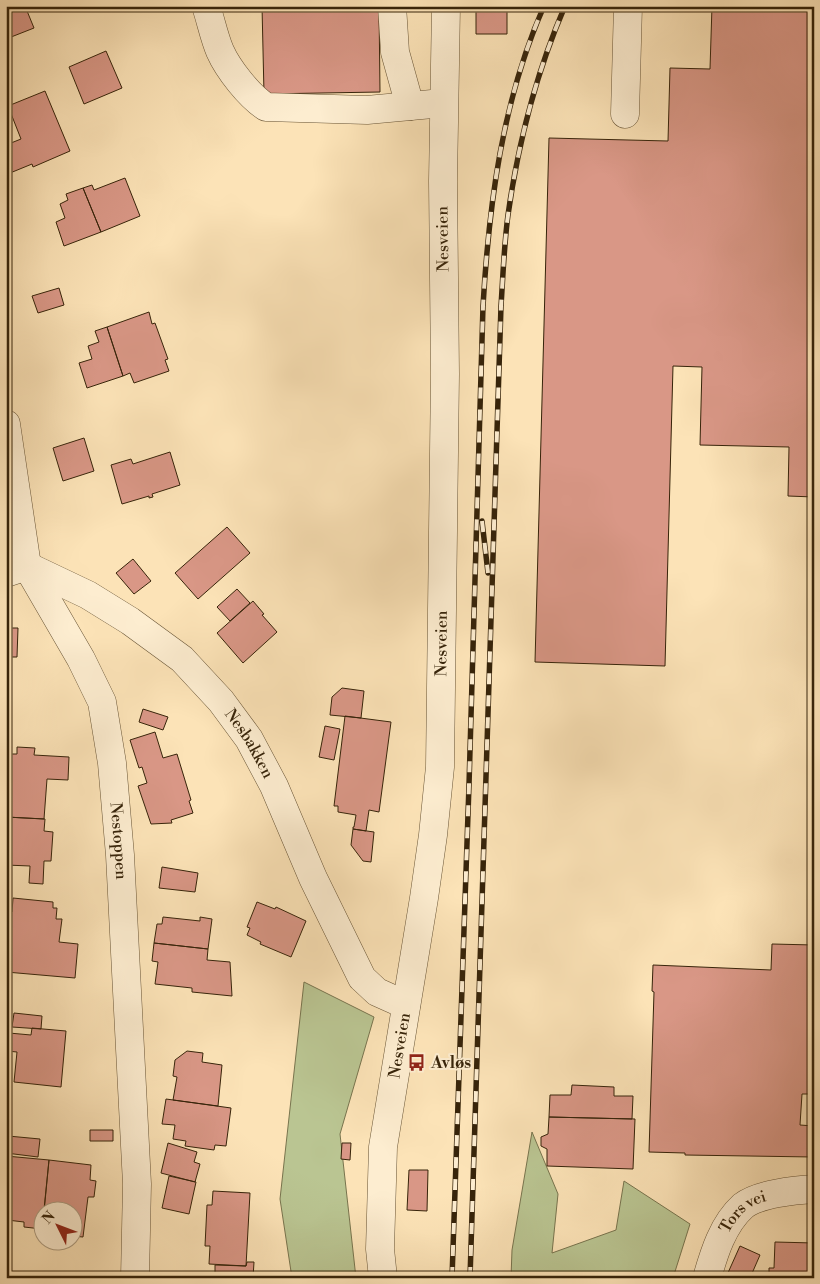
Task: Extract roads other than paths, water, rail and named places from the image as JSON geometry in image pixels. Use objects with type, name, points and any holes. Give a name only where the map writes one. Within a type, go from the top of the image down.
[{"type":"street","points":[[206,6],[220,52],[244,88],[255,100],[266,107],[367,110],[444,103]]},
{"type":"street","points":[[392,6],[395,52],[410,106]]},
{"type":"street","name":"Nesveien","points":[[383,1278],[380,1249],[383,1147],[430,862],[440,767],[445,374],[442,181],[446,6]]},
{"type":"street","points":[[625,114],[628,6]]},
{"type":"street","name":"Nestoppen","points":[[6,424],[17,570],[80,659],[102,702],[112,763],[120,855],[137,1184],[135,1278]]},
{"type":"street","name":"Nesbakken","points":[[17,570],[88,595],[182,659],[221,701],[249,740],[274,786],[314,878],[362,978],[377,992],[406,1005]]},
{"type":"street","name":"Tors vei","points":[[707,1278],[726,1228],[744,1206],[766,1196],[789,1191],[814,1189]]},
{"type":"railway","points":[[452,1278],[483,306],[489,229],[500,153],[518,79],[544,6]]},
{"type":"railway","points":[[470,1278],[501,306],[505,249],[512,188],[529,109],[545,57],[565,6]]},
{"type":"railway","points":[[482,521],[488,573]]},
{"type":"place","name":"Avløs","points":[[417,1063]]}]
